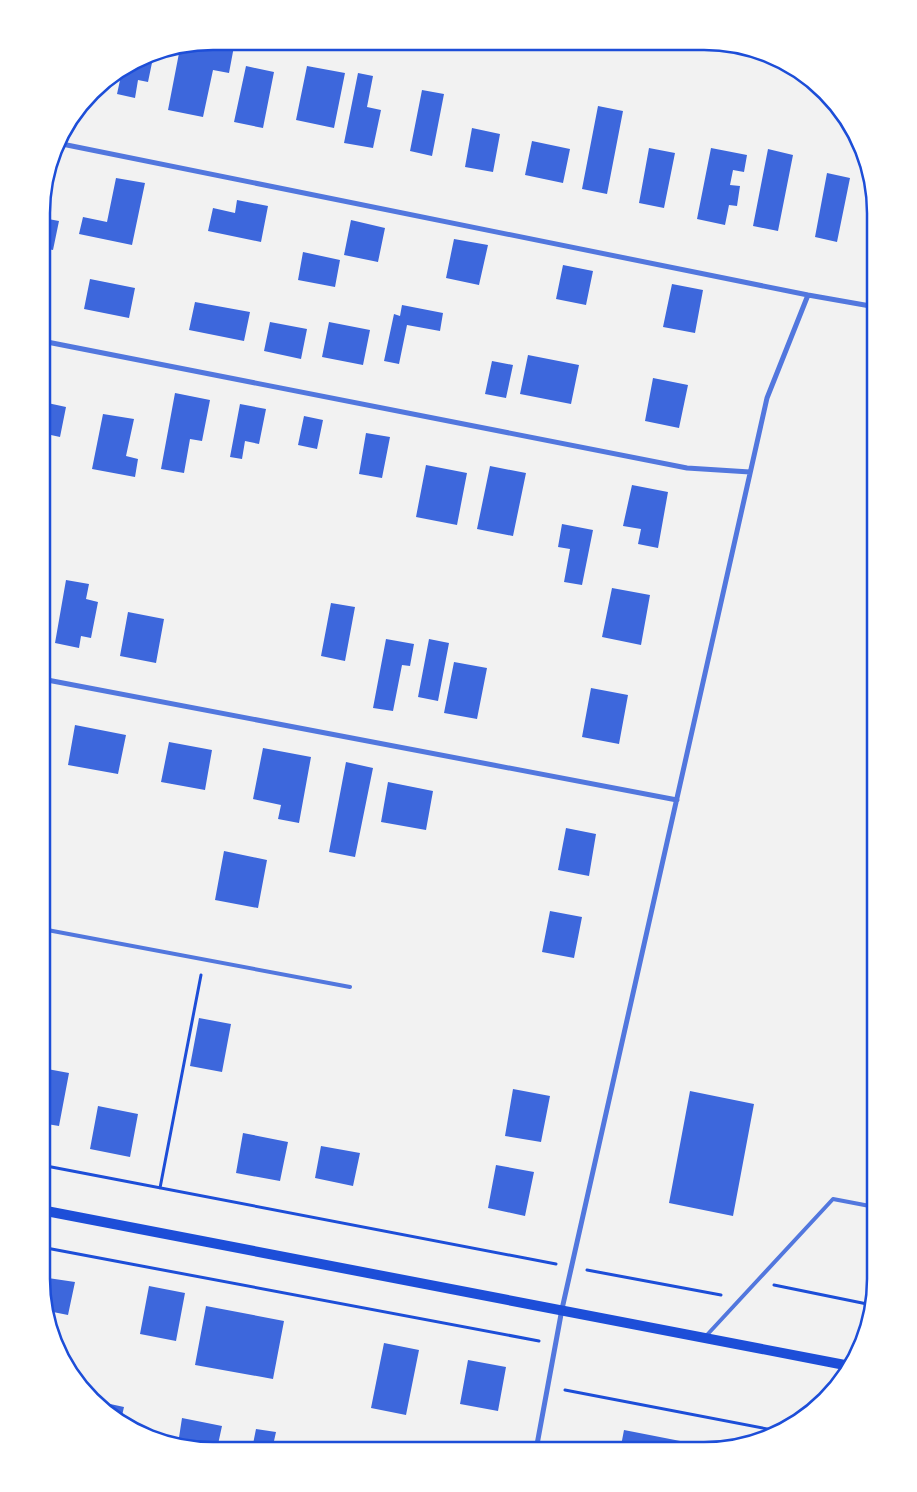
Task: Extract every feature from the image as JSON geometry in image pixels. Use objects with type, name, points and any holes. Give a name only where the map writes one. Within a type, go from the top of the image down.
[{"type":"main road","points":[[50,1212],[842,1364]]},
{"type":"street","points":[[65,145],[867,305]]},
{"type":"street","points":[[538,1442],[562,1310],[767,398],[808,295]]},
{"type":"street","points":[[50,343],[687,468],[750,472]]},
{"type":"street","points":[[50,680],[677,800]]},
{"type":"lane","points":[[50,931],[350,987]]},
{"type":"lane","points":[[704,1337],[833,1199],[867,1205]]},
{"type":"path","points":[[160,1188],[204,960]]},
{"type":"path","points":[[50,1167],[740,1299]]},
{"type":"path","points":[[50,1249],[556,1344]]},
{"type":"path","points":[[756,1282],[865,1304]]},
{"type":"path","points":[[548,1386],[768,1429]]},
{"type":"building","points":[[203,50],[233,50],[229,73],[213,70],[203,117],[168,110],[179,54]]},
{"type":"building","points":[[152,62],[148,82],[138,80],[135,98],[117,94],[120,80]]},
{"type":"building","points":[[246,66],[274,72],[263,128],[234,122]]},
{"type":"building","points":[[307,66],[345,73],[334,128],[296,120]]},
{"type":"building","points":[[358,73],[373,76],[367,107],[381,110],[373,148],[344,143]]},
{"type":"building","points":[[422,90],[444,94],[432,156],[410,151]]},
{"type":"building","points":[[598,106],[623,111],[607,194],[582,189]]},
{"type":"building","points":[[472,128],[500,134],[493,172],[465,167]]},
{"type":"building","points":[[532,141],[570,149],[563,183],[525,175]]},
{"type":"building","points":[[649,148],[675,153],[664,208],[639,203]]},
{"type":"building","points":[[711,148],[747,155],[744,172],[733,170],[730,185],[740,186],[737,206],[729,205],[725,225],[697,219]]},
{"type":"building","points":[[768,149],[793,155],[778,231],[753,226]]},
{"type":"building","points":[[827,173],[850,178],[837,242],[815,237]]},
{"type":"building","points":[[116,178],[145,183],[132,245],[79,234],[83,217],[107,222]]},
{"type":"building","points":[[237,200],[268,206],[261,242],[208,231],[213,208],[235,213]]},
{"type":"building","points":[[50,219],[59,221],[53,250],[50,249]]},
{"type":"building","points":[[351,220],[385,228],[378,262],[344,255]]},
{"type":"building","points":[[454,239],[488,245],[479,285],[446,278]]},
{"type":"building","points":[[303,252],[340,260],[335,287],[298,280]]},
{"type":"building","points":[[563,265],[593,271],[586,305],[556,299]]},
{"type":"building","points":[[90,279],[135,288],[129,318],[84,309]]},
{"type":"building","points":[[672,284],[703,290],[695,333],[663,327]]},
{"type":"building","points":[[195,302],[250,312],[244,341],[189,330]]},
{"type":"building","points":[[402,305],[443,313],[440,331],[407,325],[399,364],[384,361],[394,314],[400,316]]},
{"type":"building","points":[[270,322],[307,329],[301,359],[264,351]]},
{"type":"building","points":[[329,322],[370,330],[363,365],[322,357]]},
{"type":"building","points":[[528,355],[579,365],[571,404],[520,394]]},
{"type":"building","points":[[492,361],[513,365],[506,398],[485,394]]},
{"type":"building","points":[[653,378],[688,385],[679,428],[645,421]]},
{"type":"building","points":[[175,393],[210,400],[202,441],[190,439],[184,473],[161,469]]},
{"type":"building","points":[[50,404],[66,407],[60,437],[50,435]]},
{"type":"building","points":[[240,404],[266,409],[259,444],[245,441],[242,459],[230,457]]},
{"type":"building","points":[[103,414],[134,419],[126,456],[138,459],[135,477],[92,469]]},
{"type":"building","points":[[304,416],[323,420],[317,449],[298,445]]},
{"type":"building","points":[[366,433],[390,437],[382,478],[359,474]]},
{"type":"building","points":[[426,465],[467,473],[457,525],[416,517]]},
{"type":"building","points":[[490,466],[526,473],[513,536],[477,529]]},
{"type":"building","points":[[632,485],[668,492],[658,548],[638,544],[641,529],[623,526]]},
{"type":"building","points":[[562,524],[593,530],[582,585],[564,582],[570,549],[558,547]]},
{"type":"building","points":[[66,580],[89,584],[86,599],[98,602],[91,638],[81,636],[79,648],[55,643]]},
{"type":"building","points":[[612,588],[650,595],[641,645],[602,637]]},
{"type":"building","points":[[331,603],[355,607],[345,661],[321,656]]},
{"type":"building","points":[[128,612],[164,619],[156,663],[120,656]]},
{"type":"building","points":[[386,639],[414,644],[410,666],[402,665],[393,711],[373,708]]},
{"type":"building","points":[[429,639],[449,643],[438,701],[418,697]]},
{"type":"building","points":[[454,662],[487,668],[477,719],[444,713]]},
{"type":"building","points":[[591,688],[628,695],[619,744],[582,737]]},
{"type":"building","points":[[75,725],[126,735],[118,774],[68,765]]},
{"type":"building","points":[[169,742],[212,750],[205,790],[161,782]]},
{"type":"building","points":[[263,748],[311,757],[299,823],[278,819],[281,805],[253,799]]},
{"type":"building","points":[[346,762],[373,768],[355,857],[329,852]]},
{"type":"building","points":[[388,782],[433,791],[426,830],[381,822]]},
{"type":"building","points":[[566,828],[596,834],[589,876],[558,870]]},
{"type":"building","points":[[224,851],[267,860],[258,908],[215,900]]},
{"type":"building","points":[[550,911],[582,917],[574,958],[542,952]]},
{"type":"building","points":[[199,1018],[231,1024],[222,1072],[190,1066]]},
{"type":"building","points":[[50,1069],[69,1073],[59,1126],[50,1124]]},
{"type":"building","points":[[513,1089],[550,1096],[541,1142],[505,1136]]},
{"type":"building","points":[[690,1091],[754,1104],[733,1216],[669,1203]]},
{"type":"building","points":[[98,1106],[138,1114],[130,1157],[90,1149]]},
{"type":"building","points":[[243,1133],[288,1142],[280,1181],[236,1173]]},
{"type":"building","points":[[321,1146],[360,1153],[353,1186],[315,1178]]},
{"type":"building","points":[[496,1165],[534,1172],[525,1216],[488,1208]]},
{"type":"building","points":[[50,1278],[75,1282],[68,1315],[54,1312]]},
{"type":"building","points":[[149,1286],[185,1293],[176,1341],[140,1334]]},
{"type":"building","points":[[206,1306],[284,1321],[273,1379],[195,1365]]},
{"type":"building","points":[[384,1343],[419,1350],[406,1415],[371,1408]]},
{"type":"building","points":[[468,1360],[506,1367],[498,1411],[460,1404]]},
{"type":"building","points":[[109,1404],[124,1407],[122,1414]]},
{"type":"building","points":[[182,1418],[222,1426],[219,1442],[192,1441],[179,1438]]},
{"type":"building","points":[[256,1429],[276,1432],[274,1442],[253,1442]]},
{"type":"building","points":[[624,1430],[685,1442],[622,1442]]}]
